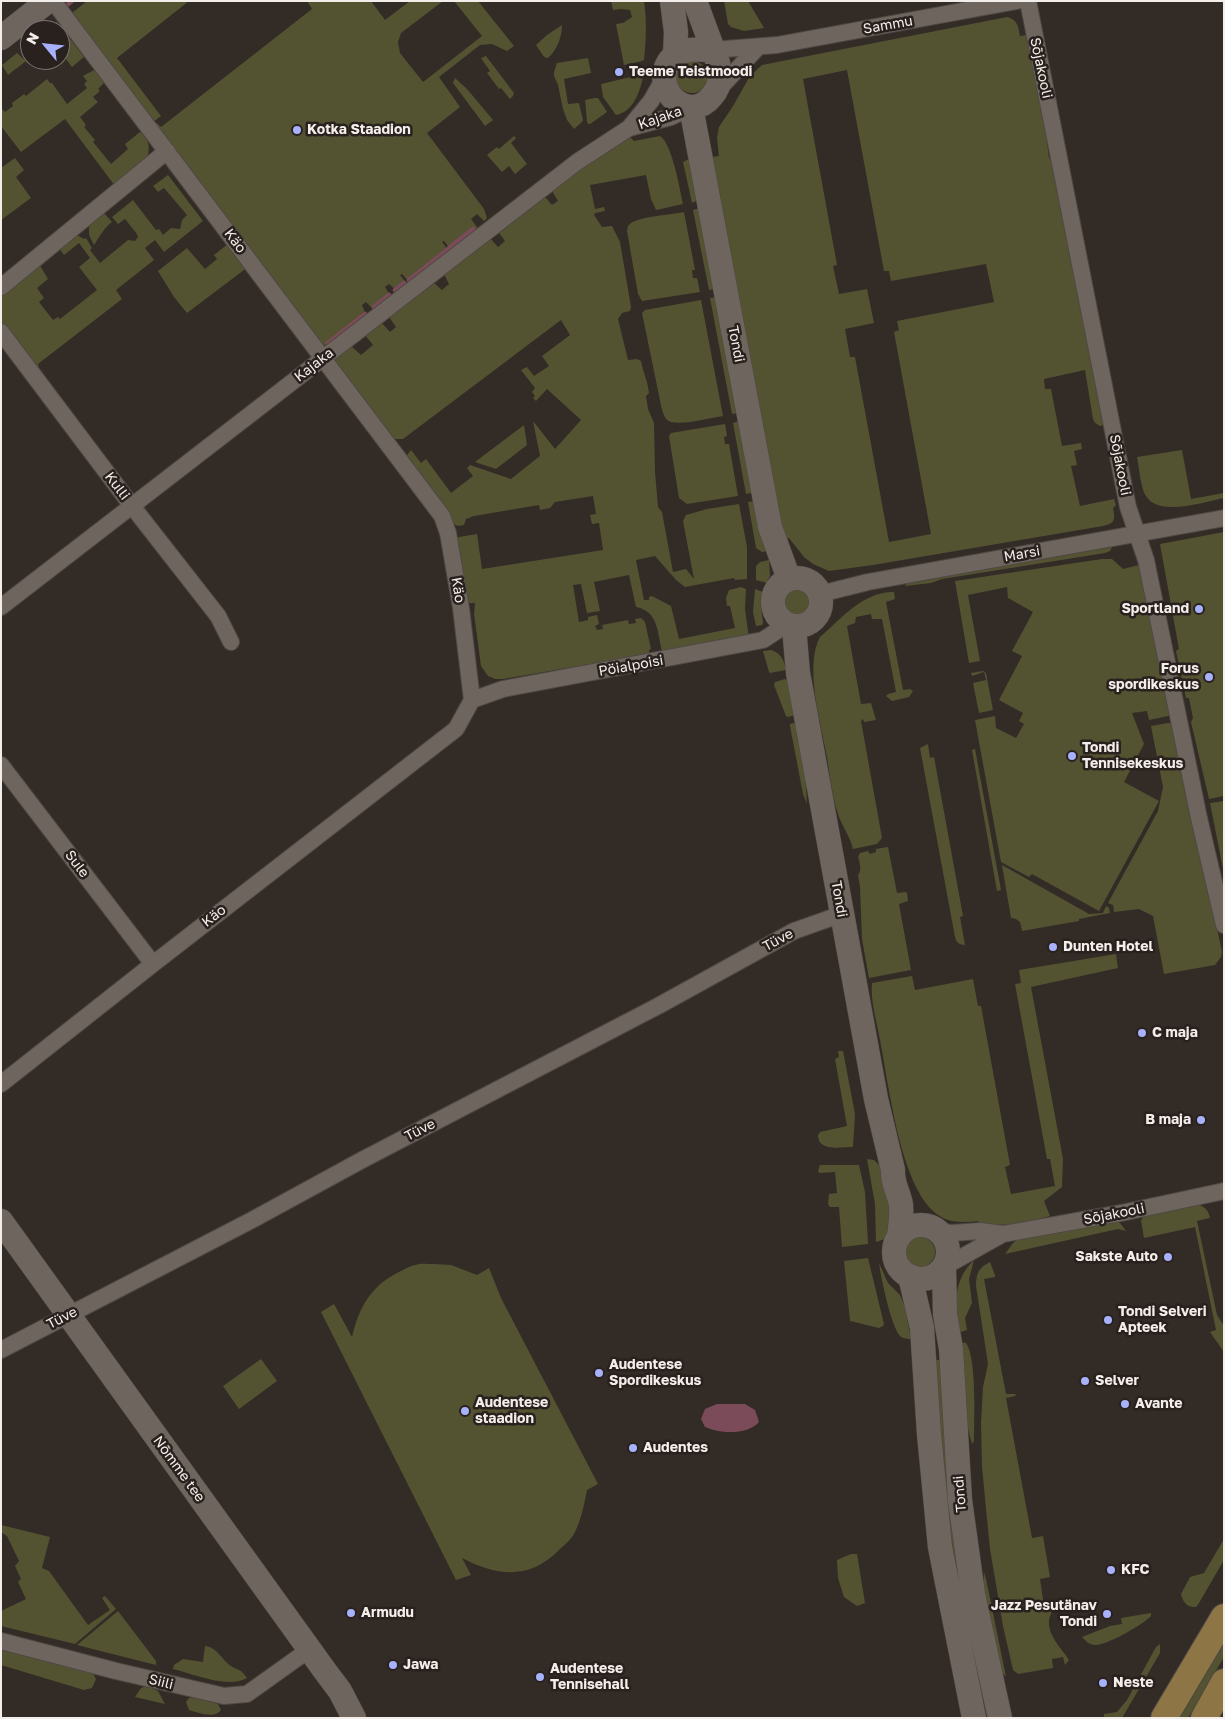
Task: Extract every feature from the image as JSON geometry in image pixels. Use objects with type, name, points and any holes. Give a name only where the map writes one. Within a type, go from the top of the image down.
[{"type":"main road","points":[[1164,1718],[1224,1617]]},
{"type":"main road","points":[[1204,1718],[1224,1682]]},
{"type":"street","points":[[1,38],[48,1]]},
{"type":"street","name":"Käo","points":[[1,1084],[456,729],[472,700],[461,608],[446,523],[442,516],[53,1]]},
{"type":"street","points":[[672,1],[676,32],[675,55]]},
{"type":"street","points":[[695,1],[720,73],[716,91]]},
{"type":"street","name":"Sammu","points":[[712,50],[758,47],[1017,1]]},
{"type":"street","name":"Sõjakooli","points":[[1028,1],[1128,506],[1146,560],[1199,818],[1224,926]]},
{"type":"street","points":[[712,50],[692,49],[683,51],[669,61],[663,80],[675,100],[691,107],[702,105],[710,99],[758,47]]},
{"type":"street","name":"Kajaka","points":[[1,606],[577,162],[629,128],[651,102],[663,80]]},
{"type":"street","name":"Kajaka","points":[[629,128],[671,117],[691,107]]},
{"type":"street","name":"Tondi","points":[[691,107],[770,527],[789,579]]},
{"type":"street","points":[[1,287],[167,151]]},
{"type":"street","name":"Kulli","points":[[1,332],[132,506],[218,616],[232,642]]},
{"type":"street","name":"Marsi","points":[[820,594],[868,582],[1224,518]]},
{"type":"street","points":[[789,579],[804,579],[817,588],[820,594],[822,602],[816,618],[803,626],[791,626],[780,620],[775,613],[773,597],[776,589],[789,579]]},
{"type":"street","name":"Tondi","points":[[791,626],[876,1099],[893,1170],[892,1181],[901,1204],[902,1219],[899,1238]]},
{"type":"street","name":"Pöialpoisi","points":[[472,700],[504,689],[763,640],[791,626]]},
{"type":"street","name":"Sule","points":[[1,765],[153,964]]},
{"type":"street","name":"Tüve","points":[[1,1350],[658,1006],[794,931],[842,914]]},
{"type":"street","name":"Tondi","points":[[893,1170],[900,1177],[908,1196],[920,1213],[936,1230]]},
{"type":"street","name":"Sõjakooli","points":[[936,1230],[952,1233],[980,1231],[1003,1234],[1126,1212],[1224,1191]]},
{"type":"street","name":"Nõmme tee","points":[[1,1221],[340,1691],[354,1718]]},
{"type":"street","points":[[925,1225],[936,1230],[944,1237],[948,1252],[944,1267],[940,1272],[929,1278],[916,1278],[902,1271],[896,1260],[895,1249],[899,1238],[904,1232],[916,1226],[925,1225]]},
{"type":"street","name":"Sõjakooli","points":[[944,1267],[1003,1234]]},
{"type":"street","name":"Tondi","points":[[944,1267],[945,1314],[951,1349],[960,1500],[973,1594],[1000,1718]]},
{"type":"street","name":"Tondi","points":[[910,1276],[922,1328],[929,1434],[940,1547],[974,1718]]},
{"type":"street","name":"Siili","points":[[1,1641],[116,1671],[224,1696],[247,1694],[310,1649]]},
{"type":"shaded area","points":[[87,1],[189,1],[117,58],[161,116],[153,122],[72,13]]},
{"type":"shaded area","points":[[307,1],[371,1],[385,20],[410,1],[443,1],[401,33],[398,42],[400,53],[423,82],[482,36],[454,1],[478,1],[514,46],[507,51],[492,44],[480,45],[439,77],[460,107],[427,133],[484,209],[487,218],[484,221],[477,214],[471,219],[477,230],[451,250],[444,241],[442,242],[449,251],[409,282],[402,274],[400,275],[407,284],[397,291],[389,284],[385,287],[390,295],[389,298],[375,309],[366,302],[362,305],[366,315],[326,347],[319,343],[155,127],[157,123],[161,127],[312,9]]},
{"type":"shaded area","points":[[611,1],[644,1],[646,31],[644,60],[624,65],[616,24],[623,23],[632,17],[630,10],[613,10]]},
{"type":"shaded area","points":[[724,1],[748,1],[764,28],[744,31],[731,27],[728,24]]},
{"type":"shaded area","points":[[1007,17],[1011,18],[1018,26],[1020,36],[1027,35],[1048,136],[1049,158],[1053,161],[1104,420],[1103,425],[1100,426],[1095,423],[1093,419],[1085,370],[1044,379],[1045,389],[1051,389],[1062,446],[1081,443],[1082,449],[1074,451],[1077,465],[1071,466],[1080,506],[1114,499],[1116,505],[1113,508],[1114,520],[1112,522],[1103,526],[829,571],[813,564],[804,557],[789,538],[786,539],[778,517],[712,157],[719,156],[717,138],[719,127],[750,76],[762,65]],"holes":[[[847,70],[884,271],[889,271],[891,281],[986,264],[994,302],[897,321],[899,330],[894,332],[931,534],[889,542],[855,357],[850,357],[845,329],[874,323],[867,289],[839,294],[833,266],[837,265],[803,79]]]},
{"type":"shaded area","points":[[562,25],[560,39],[556,47],[548,58],[544,57],[536,45]]},
{"type":"shaded area","points":[[70,39],[84,57],[72,67],[70,64]]},
{"type":"shaded area","points":[[17,53],[20,56],[20,66],[8,75],[2,65]]},
{"type":"shaded area","points":[[486,56],[514,93],[510,99],[501,88],[499,89],[487,73],[490,71],[481,58]]},
{"type":"shaded area","points":[[588,58],[591,73],[564,79],[568,104],[579,103],[583,120],[574,129],[567,120],[563,109],[554,72],[557,63]]},
{"type":"shaded area","points":[[692,61],[698,62],[703,66],[707,71],[707,83],[703,88],[698,92],[692,93],[686,92],[681,88],[677,83],[676,77],[677,71],[681,66],[686,62]]},
{"type":"shaded area","points":[[94,70],[104,83],[98,89],[100,91],[93,97],[98,102],[80,117],[86,125],[84,127],[95,140],[93,142],[111,164],[128,149],[125,144],[140,132],[143,133],[148,142],[149,150],[143,164],[118,190],[65,119],[21,152],[1,126],[1,108],[5,112],[13,106],[12,103],[24,94],[26,96],[47,79],[67,104],[87,88],[84,84],[87,81],[83,76]]},
{"type":"shaded area","points":[[639,75],[643,77],[635,100],[627,110],[616,115],[603,97],[601,84]]},
{"type":"shaded area","points":[[455,78],[467,89],[493,120],[485,126],[453,83]]},
{"type":"shaded area","points":[[598,98],[607,112],[588,124],[585,100]]},
{"type":"shaded area","points":[[514,136],[516,138],[511,143],[527,164],[515,174],[509,166],[502,172],[487,155],[497,147],[499,149]]},
{"type":"shaded area","points":[[660,136],[672,157],[683,204],[656,210],[651,199],[646,175],[590,185],[595,209],[604,207],[605,211],[595,213],[594,215],[602,227],[612,226],[620,242],[631,307],[630,311],[622,313],[618,319],[628,360],[637,359],[641,361],[648,385],[649,393],[646,396],[648,409],[654,423],[658,507],[662,512],[673,572],[686,569],[694,579],[683,521],[686,515],[707,509],[739,504],[747,547],[747,579],[735,580],[734,578],[685,587],[676,580],[655,556],[636,560],[644,600],[649,600],[649,597],[652,596],[671,606],[679,639],[735,628],[730,606],[727,606],[726,598],[729,590],[741,587],[746,589],[745,609],[749,639],[662,651],[658,630],[653,618],[649,613],[636,607],[629,575],[594,582],[600,611],[587,613],[581,584],[573,585],[579,622],[597,615],[599,624],[595,626],[597,630],[603,629],[602,625],[628,620],[629,624],[636,623],[635,619],[641,618],[645,622],[651,649],[649,654],[495,679],[488,676],[481,666],[474,614],[475,603],[467,603],[457,539],[477,534],[482,569],[603,550],[599,523],[592,524],[590,515],[596,514],[593,496],[555,502],[550,508],[540,510],[539,505],[474,516],[466,519],[464,525],[458,526],[452,523],[407,455],[411,450],[421,463],[426,459],[451,493],[473,476],[467,468],[470,465],[511,479],[540,456],[533,421],[555,449],[581,420],[547,389],[536,401],[533,398],[535,396],[532,392],[535,388],[521,370],[527,367],[534,376],[549,366],[542,356],[570,335],[561,320],[403,439],[394,439],[336,364],[335,360],[351,346],[361,355],[373,345],[365,335],[381,322],[390,332],[396,327],[389,317],[434,283],[442,290],[449,284],[444,274],[490,238],[498,247],[505,241],[499,233],[544,197],[552,205],[558,201],[552,191],[568,177],[628,138],[634,141]]},
{"type":"shaded area","points":[[15,158],[24,170],[16,177],[31,198],[1,220],[1,168]]},
{"type":"shaded area","points":[[689,159],[698,200],[692,203],[683,162]]},
{"type":"shaded area","points":[[168,175],[203,221],[164,252],[155,240],[145,248],[154,260],[116,290],[122,299],[38,364],[39,366],[36,368],[1,325],[1,293],[39,264],[48,279],[37,288],[44,298],[39,302],[53,320],[58,317],[60,319],[97,290],[79,267],[90,258],[79,243],[64,255],[59,248],[77,235],[84,239],[86,238],[92,248],[90,250],[100,263],[128,240],[135,241],[138,237],[137,234],[125,219],[118,224],[112,217],[133,200],[156,230],[159,229],[163,235],[171,228],[180,229],[182,220],[187,215],[164,188],[158,192],[153,186]]},
{"type":"shaded area","points":[[700,208],[715,289],[709,290],[693,210]]},
{"type":"shaded area","points":[[684,212],[695,270],[692,270],[693,278],[697,278],[700,292],[642,301],[638,294],[627,231],[628,226],[634,221],[641,219]]},
{"type":"shaded area","points":[[104,213],[112,222],[94,245],[89,235],[89,227]]},
{"type":"shaded area","points":[[228,244],[244,265],[244,270],[187,313],[174,297],[158,271],[187,248],[205,269],[217,259],[214,255]]},
{"type":"shaded area","points":[[716,297],[739,413],[732,414],[710,298]]},
{"type":"shaded area","points":[[701,300],[723,416],[690,422],[671,422],[666,419],[662,410],[642,313],[645,310]]},
{"type":"shaded area","points":[[739,421],[753,492],[746,494],[733,423]]},
{"type":"shaded area","points":[[725,424],[727,436],[724,437],[725,444],[729,444],[738,496],[687,504],[679,498],[669,436],[671,433]]},
{"type":"shaded area","points":[[524,425],[527,445],[496,469],[475,462]]},
{"type":"shaded area","points":[[1182,450],[1191,499],[1224,493],[1224,498],[1194,505],[1171,507],[1160,506],[1146,496],[1141,483],[1137,457]]},
{"type":"shaded area","points":[[755,501],[767,551],[762,552],[756,548],[748,502]]},
{"type":"shaded area","name":"Tondi Tennisekeskus","points":[[1224,532],[1224,796],[1209,799],[1191,722],[1193,718],[1189,698],[1186,698],[1176,651],[1179,649],[1160,544]]},
{"type":"shaded area","points":[[1112,547],[1110,551],[1105,553],[905,586],[909,580]]},
{"type":"shaded area","points":[[1112,559],[1123,569],[1139,565],[1173,715],[1149,720],[1147,711],[1132,713],[1144,744],[1124,782],[1159,801],[1099,911],[1032,874],[1029,877],[1001,862],[975,720],[995,716],[996,728],[1016,738],[1024,724],[1019,721],[1023,713],[999,700],[1022,656],[1012,651],[1033,612],[1008,598],[1007,587],[968,595],[980,661],[969,663],[955,581]]},
{"type":"shaded area","points":[[769,560],[770,576],[767,583],[756,580],[756,566],[760,562]]},
{"type":"shaded area","points":[[798,587],[809,591],[813,602],[809,613],[798,617],[787,613],[783,602],[787,591]]},
{"type":"shaded area","points":[[755,589],[763,592],[761,607],[763,623],[756,626],[753,612]]},
{"type":"shaded area","points":[[894,592],[895,599],[886,602],[903,690],[910,689],[913,691],[909,697],[892,701],[886,696],[896,692],[882,619],[872,619],[871,614],[856,617],[855,623],[847,626],[861,704],[871,703],[876,720],[864,722],[863,719],[861,721],[882,838],[877,844],[853,849],[838,814],[833,793],[815,696],[815,649],[820,637],[854,607],[873,596]]},
{"type":"shaded area","points":[[771,650],[782,657],[786,670],[769,672],[763,651]]},
{"type":"shaded area","points":[[983,671],[986,673],[993,710],[979,713],[973,683],[986,680],[984,672],[972,676],[971,673]]},
{"type":"shaded area","points":[[785,679],[789,680],[794,715],[788,717],[774,685],[775,682]]},
{"type":"shaded area","points":[[1174,722],[1222,952],[1215,965],[1164,974],[1153,916],[1139,909],[1114,912],[1113,905],[1108,903],[1158,811],[1163,787],[1151,726]]},
{"type":"shaded area","points":[[790,724],[796,724],[805,771],[807,804],[803,794],[790,726]]},
{"type":"shaded area","points":[[928,744],[930,758],[934,757],[963,916],[960,917],[965,945],[958,943],[955,937],[920,748]]},
{"type":"shaded area","points":[[975,749],[1001,890],[997,891],[972,750]]},
{"type":"shaded area","points":[[1224,801],[1224,874],[1210,803]]},
{"type":"shaded area","points":[[888,847],[897,893],[907,893],[908,901],[899,904],[911,970],[869,978],[862,939],[858,875],[860,866],[858,857],[860,853],[868,851],[870,854],[876,852],[876,849]]},
{"type":"shaded area","points":[[1002,865],[1089,914],[1103,913],[1106,906],[1109,908],[1110,913],[1079,919],[1079,921],[1022,931],[1020,922],[1011,918]]},
{"type":"shaded area","points":[[1116,954],[1118,968],[1031,987],[1063,1159],[1062,1187],[1044,1201],[1050,1216],[1019,1224],[979,1226],[978,1221],[953,1221],[937,1214],[921,1195],[911,1176],[903,1154],[874,1011],[872,983],[912,976],[915,990],[973,979],[978,1006],[981,1006],[1010,1165],[1005,1167],[1011,1194],[1055,1186],[1050,1159],[1047,1159],[1015,984],[1021,983],[1019,970]]},
{"type":"shaded area","points":[[838,1051],[843,1051],[855,1114],[853,1147],[837,1148],[826,1146],[819,1140],[818,1135],[820,1132],[847,1126],[835,1059],[839,1057]]},
{"type":"shaded area","points":[[867,1159],[874,1160],[880,1166],[892,1202],[890,1233],[885,1239],[876,1242],[875,1204]]},
{"type":"shaded area","points":[[820,1165],[859,1165],[865,1192],[868,1244],[842,1247],[839,1207],[830,1207],[828,1204],[829,1194],[837,1193],[835,1172],[819,1173]]},
{"type":"shaded area","points":[[1191,1202],[1204,1207],[1208,1211],[1210,1218],[1197,1221],[1217,1315],[1224,1326],[1224,1352],[1210,1332],[1216,1330],[1195,1227],[1144,1238],[1141,1221],[1144,1215]]},
{"type":"shaded area","points":[[1115,1220],[1126,1231],[1118,1229],[1005,1254],[1019,1238]]},
{"type":"shaded area","points":[[920,1237],[931,1241],[935,1252],[931,1263],[920,1267],[909,1263],[905,1252],[909,1241]]},
{"type":"shaded area","points":[[868,1258],[884,1324],[879,1328],[850,1321],[844,1261]]},
{"type":"shaded area","points":[[974,1260],[969,1279],[972,1303],[965,1318],[967,1330],[957,1333],[956,1303],[959,1285],[962,1276]]},
{"type":"shaded area","points":[[990,1262],[995,1277],[984,1279],[1006,1394],[1016,1394],[1006,1398],[1032,1538],[1043,1536],[1050,1577],[1040,1579],[1044,1606],[1053,1606],[1049,1627],[1056,1642],[1069,1660],[1065,1665],[1063,1657],[1052,1659],[1053,1668],[1018,1674],[1013,1670],[1003,1626],[990,1549],[982,1466],[981,1423],[983,1387],[988,1364],[976,1282],[980,1269]]},
{"type":"shaded area","points":[[879,1263],[888,1283],[900,1295],[905,1307],[911,1339],[901,1337],[893,1322]]},
{"type":"shaded area","name":"Audentese staadion","points":[[451,1265],[477,1275],[489,1268],[501,1298],[598,1484],[587,1490],[580,1518],[571,1539],[547,1560],[536,1567],[524,1571],[512,1572],[487,1569],[462,1558],[471,1575],[456,1580],[321,1312],[334,1304],[352,1337],[358,1316],[374,1290],[391,1277],[411,1266]]},
{"type":"shaded area","points":[[959,1342],[966,1343],[972,1362],[974,1441],[972,1444],[966,1421]]},
{"type":"shaded area","points":[[261,1359],[277,1381],[239,1409],[223,1386]]},
{"type":"shaded area","points":[[935,1360],[941,1360],[958,1565],[954,1565],[947,1537]]},
{"type":"shaded area","points":[[717,1404],[745,1404],[755,1410],[759,1422],[748,1429],[734,1432],[718,1431],[705,1427],[701,1419],[705,1409]]},
{"type":"shaded area","points":[[1,1525],[50,1537],[42,1568],[49,1571],[88,1625],[110,1610],[102,1598],[105,1596],[116,1609],[75,1644],[1,1626],[1,1611],[26,1599],[18,1582],[21,1579],[15,1566],[19,1561],[7,1536],[1,1532]]},
{"type":"shaded area","points":[[1224,1539],[1224,1560],[1196,1607],[1188,1605],[1184,1602],[1181,1594],[1190,1577],[1204,1573]]},
{"type":"shaded area","points":[[851,1554],[857,1554],[865,1603],[857,1606],[844,1597],[838,1578],[837,1560]]},
{"type":"shaded area","points":[[984,1572],[1006,1677],[996,1665],[983,1591]]},
{"type":"shaded area","points":[[118,1611],[156,1661],[156,1665],[77,1645]]},
{"type":"shaded area","points":[[1151,1613],[1151,1616],[1141,1624],[1107,1642],[1093,1645],[1082,1637],[1110,1626],[1122,1624],[1121,1618]]},
{"type":"shaded area","points":[[1224,1643],[1224,1657],[1188,1718],[1180,1718]]},
{"type":"shaded area","points":[[1160,1644],[1160,1653],[1122,1718],[1104,1718],[1104,1714],[1117,1712],[1127,1700],[1156,1647]]},
{"type":"shaded area","points":[[205,1646],[216,1651],[247,1678],[239,1681],[221,1681],[173,1669],[174,1665],[183,1659],[203,1662]]},
{"type":"shaded area","points":[[1,1648],[92,1672],[96,1679],[92,1688],[84,1690],[1,1665]]},
{"type":"shaded area","points":[[147,1686],[158,1691],[165,1704],[135,1697],[141,1688]]},
{"type":"shaded area","points":[[193,1697],[218,1704],[221,1710],[211,1715],[189,1710],[186,1702],[189,1698]]},
{"type":"waterway","points":[[66,6],[72,1]]},
{"type":"waterway","points":[[449,248],[473,229]]},
{"type":"waterway","points":[[409,280],[447,250]]},
{"type":"waterway","points":[[395,290],[404,283]]},
{"type":"waterway","points":[[374,307],[389,295]]},
{"type":"waterway","points":[[328,343],[365,314]]},
{"type":"place","name":"Teeme Teistmoodi","points":[[619,72]]},
{"type":"place","name":"Kotka Staadion","points":[[297,130]]},
{"type":"place","name":"Sportland","points":[[1199,609]]},
{"type":"place","name":"Forus spordikeskus","points":[[1209,677]]},
{"type":"place","name":"Tondi Tennisekeskus","points":[[1072,756]]},
{"type":"place","name":"Dunten Hotel","points":[[1053,947]]},
{"type":"place","name":"C maja","points":[[1142,1033]]},
{"type":"place","name":"B maja","points":[[1201,1120]]},
{"type":"place","name":"Sakste Auto","points":[[1168,1257]]},
{"type":"place","name":"Tondi Selveri Apteek","points":[[1108,1320]]},
{"type":"place","name":"Audentese Spordikeskus","points":[[599,1373]]},
{"type":"place","name":"Selver","points":[[1085,1381]]},
{"type":"place","name":"Avante","points":[[1125,1404]]},
{"type":"place","name":"Audentese staadion","points":[[465,1411]]},
{"type":"place","name":"Audentes","points":[[633,1448]]},
{"type":"place","name":"KFC","points":[[1111,1570]]},
{"type":"place","name":"Armudu","points":[[351,1613]]},
{"type":"place","name":"Jazz Pesutänav Tondi","points":[[1107,1614]]},
{"type":"place","name":"Jawa","points":[[393,1665]]},
{"type":"place","name":"Audentese Tennisehall","points":[[540,1677]]},
{"type":"place","name":"Neste","points":[[1103,1683]]}]
